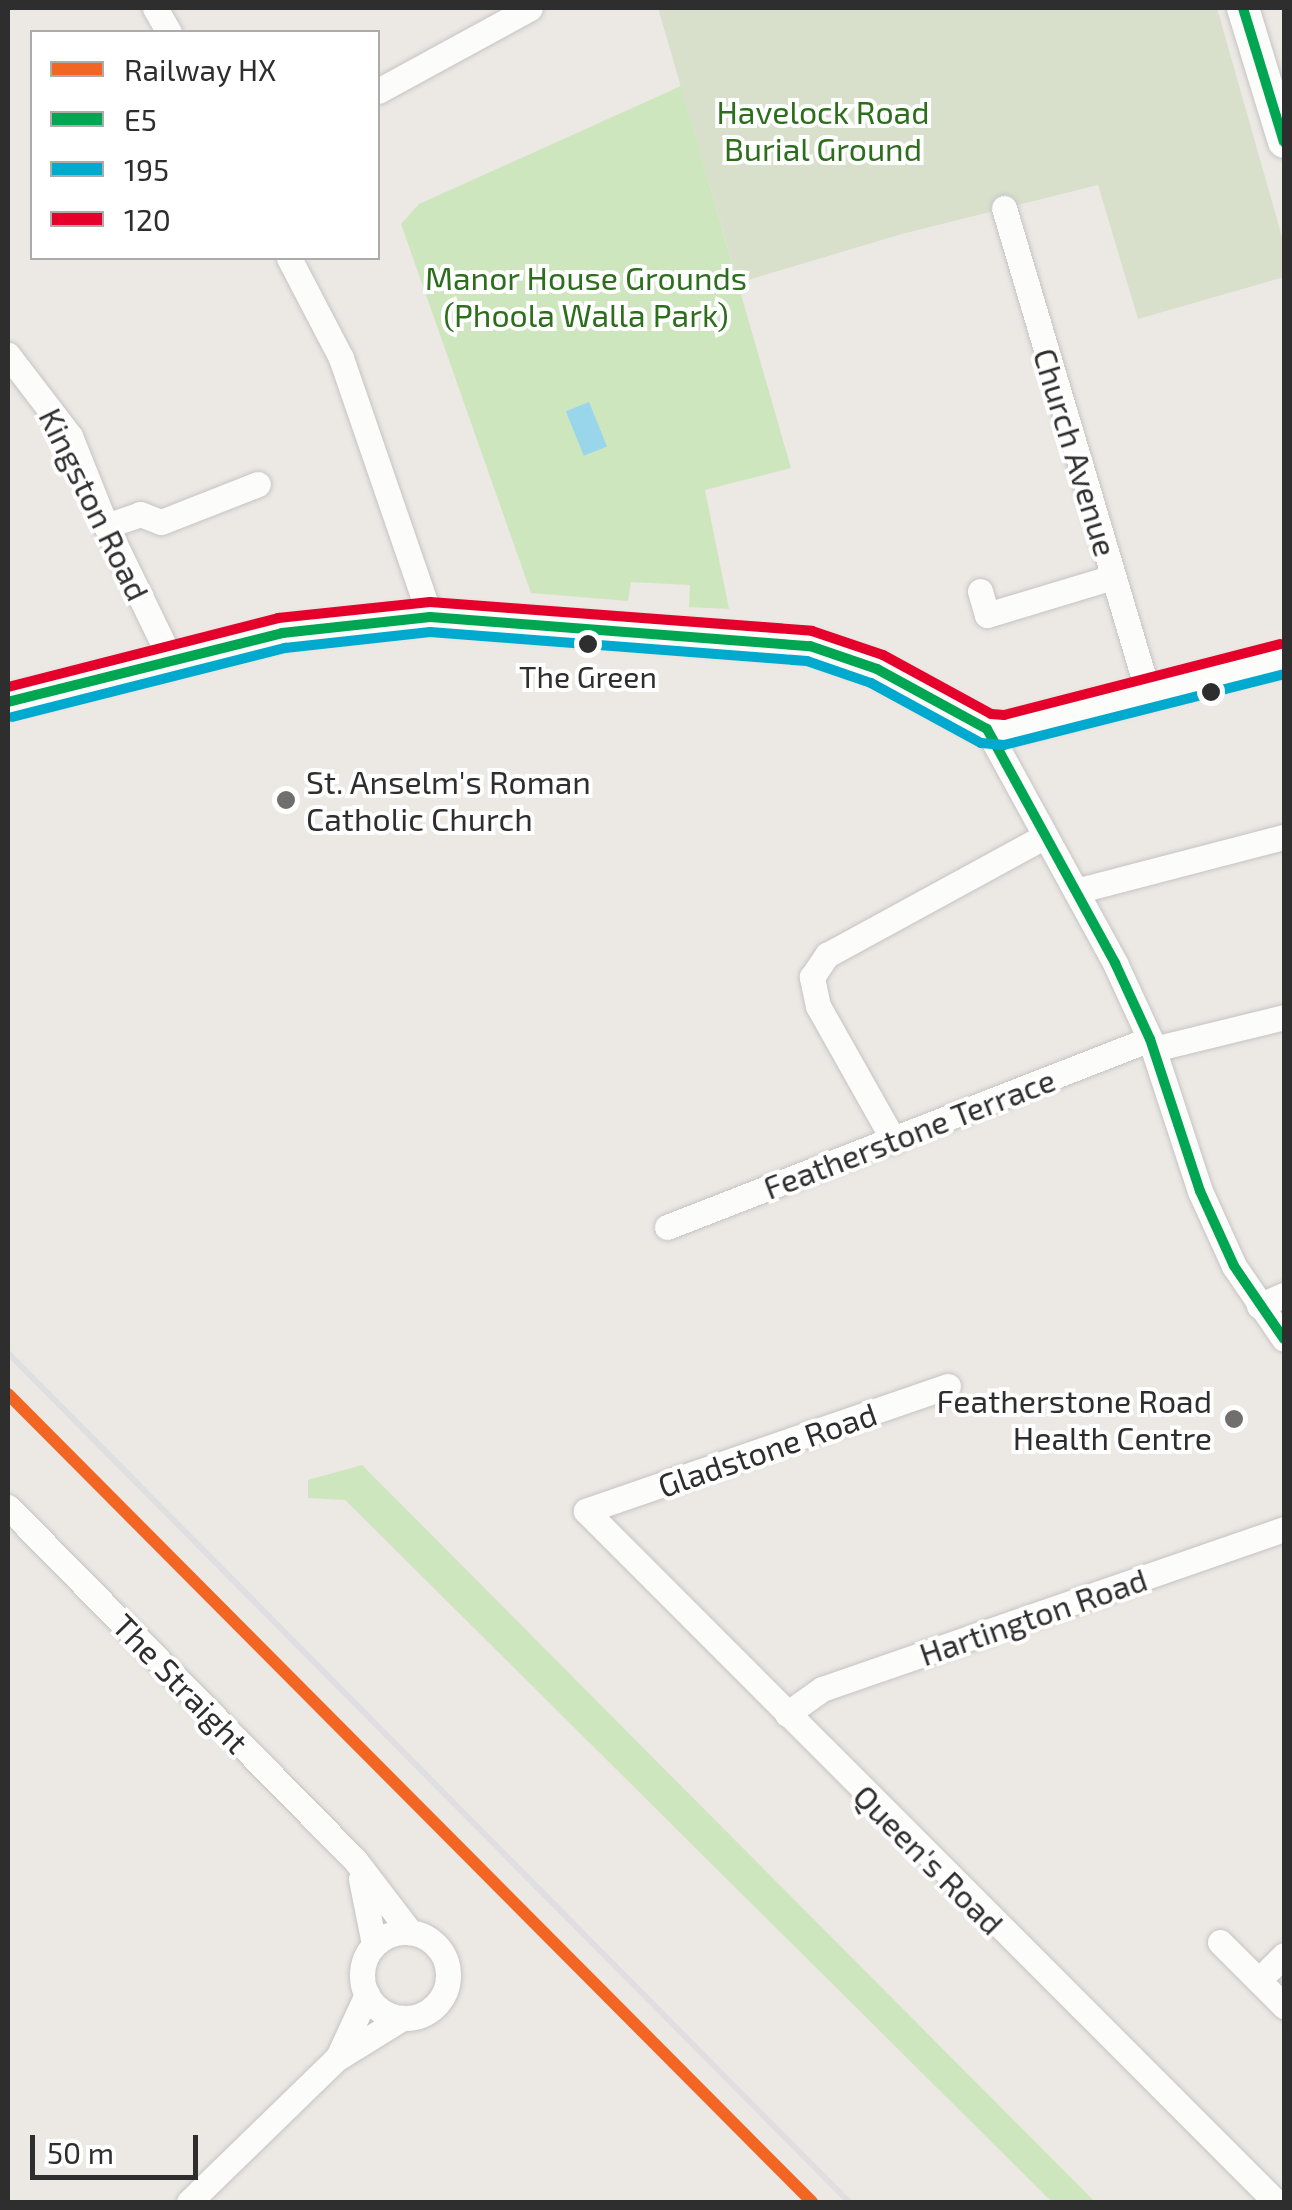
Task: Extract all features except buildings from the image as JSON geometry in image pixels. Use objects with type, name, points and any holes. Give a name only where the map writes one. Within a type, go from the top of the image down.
[{"type":"street","points":[[155,8],[168,30]]},
{"type":"street","points":[[380,90],[530,8]]},
{"type":"street","points":[[1243,8],[1284,142]]},
{"type":"street","name":"Church Avenue","points":[[1004,208],[1149,696]]},
{"type":"street","points":[[290,260],[341,358],[430,617]]},
{"type":"street","name":"Kingston Road","points":[[8,354],[70,436],[106,526],[170,660]]},
{"type":"street","points":[[106,526],[140,514],[161,522],[258,484]]},
{"type":"street","points":[[980,591],[988,616],[1114,577]]},
{"type":"street","points":[[8,702],[282,633],[430,617],[810,646],[878,669],[987,730],[1076,891],[1152,1044],[1200,1191],[1234,1266],[1284,1339]]},
{"type":"street","points":[[987,730],[1023,728],[1284,659]]},
{"type":"street","points":[[894,1142],[818,1006],[812,976],[827,954],[1045,836]]},
{"type":"street","points":[[1076,891],[1284,837]]},
{"type":"street","name":"Featherstone Terrace","points":[[667,1227],[864,1149],[894,1142],[1152,1044],[1284,1017]]},
{"type":"street","points":[[1259,1306],[1284,1296]]},
{"type":"street","name":"Gladstone Road","points":[[586,1511],[948,1386]]},
{"type":"street","name":"The Straight","points":[[8,1507],[354,1860],[410,1932]]},
{"type":"street","name":"Queen's Road","points":[[586,1511],[838,1768],[1276,2202]]},
{"type":"street","name":"Hartington Road","points":[[787,1714],[822,1689],[1284,1528]]},
{"type":"street","name":"The Straight","points":[[354,1860],[369,1907],[374,1944]]},
{"type":"street","points":[[189,2202],[336,2059],[402,2018],[430,2011],[440,2000],[449,1975],[447,1962],[433,1942],[410,1932],[384,1937],[374,1944],[362,1967],[367,1994],[388,2015],[402,2018]]},
{"type":"street","points":[[1220,1942],[1284,2006]]},
{"type":"street","points":[[1259,1980],[1284,1954]]},
{"type":"street","points":[[336,2059],[367,1994]]},
{"type":"green space","name":"Havelock Road Burial Ground","points":[[658,8],[1217,8],[1284,244],[1284,277],[1138,319],[1098,185],[902,234],[738,283]]},
{"type":"green space","name":"Manor House Grounds (Phoola Walla Park)","points":[[681,86],[791,468],[705,490],[729,609],[689,607],[690,585],[631,582],[628,601],[531,593],[401,224],[419,204]]},
{"type":"green space","points":[[362,1465],[1095,2202],[1052,2202],[345,1500],[308,1498],[308,1480]]},
{"type":"water","points":[[589,402],[607,447],[584,456],[566,411]]},
{"type":"railway","points":[[8,1353],[849,2202]]},
{"type":"rail line","name":"HX","points":[[8,1394],[812,2202]]},
{"type":"transit line","name":"E5","points":[[1243,8],[1284,142]]},
{"type":"transit line","name":"120","points":[[8,687],[278,618],[430,602],[812,631],[883,655],[991,714],[1004,715],[1280,644]]},
{"type":"transit line","name":"E5","points":[[8,702],[282,633],[430,617],[810,646],[877,669],[987,729]]},
{"type":"transit line","name":"195","points":[[12,717],[285,648],[430,632],[807,661],[871,683],[981,743],[1004,745],[1284,674]]},
{"type":"transit line","name":"E5","points":[[987,729],[1115,963],[1150,1039],[1200,1191],[1234,1266],[1284,1339]]},
{"type":"place","name":"The Green","points":[[588,644]]},
{"type":"place","name":"St. Anselm's Roman Catholic Church","points":[[286,800]]},
{"type":"place","name":"Featherstone Road Health Centre","points":[[1234,1419]]}]
